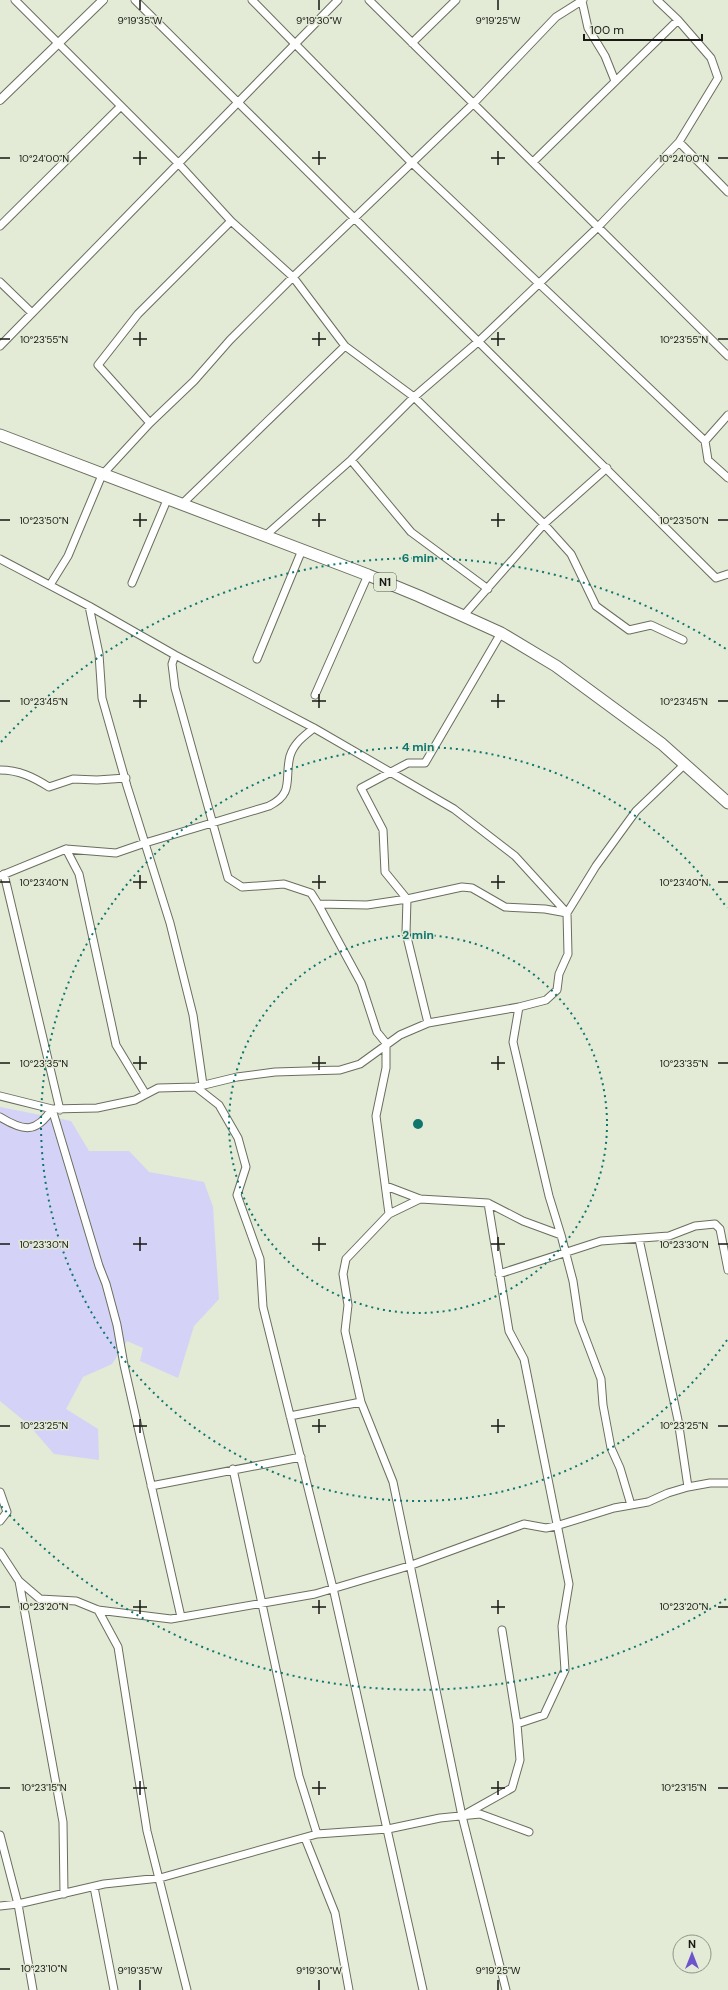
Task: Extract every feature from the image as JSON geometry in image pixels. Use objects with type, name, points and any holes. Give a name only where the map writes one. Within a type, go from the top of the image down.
[{"type":"highway","name":"N1","points":[[0,436],[368,575],[502,632],[556,666],[662,744],[728,803]]},
{"type":"street","points":[[15,0],[178,163],[231,221],[292,277],[345,346],[414,397],[544,524],[571,554],[596,606],[629,630],[651,625],[683,640]]},
{"type":"street","points":[[0,100],[103,0]]},
{"type":"street","points":[[135,0],[355,217],[716,578],[728,574]]},
{"type":"street","points":[[252,0],[411,162],[705,441],[708,460],[728,478]]},
{"type":"street","points":[[0,346],[338,0]]},
{"type":"street","points":[[369,0],[728,356]]},
{"type":"street","points":[[412,43],[456,0]]},
{"type":"street","points":[[50,585],[68,556],[102,475],[150,423],[194,381],[230,340],[292,277],[411,162],[474,104],[556,17],[582,0],[588,28],[605,56],[615,81]]},
{"type":"street","points":[[265,536],[351,460],[414,397],[479,341],[598,227],[679,142],[718,78],[711,58],[678,20],[657,0]]},
{"type":"street","points":[[533,162],[678,20]]},
{"type":"street","points":[[0,226],[121,106]]},
{"type":"street","points":[[679,142],[728,192]]},
{"type":"street","points":[[150,423],[98,365],[138,314],[231,221]]},
{"type":"street","points":[[0,282],[32,313]]},
{"type":"street","points":[[180,505],[345,346]]},
{"type":"street","points":[[705,441],[728,416]]},
{"type":"street","points":[[351,460],[411,532],[488,589]]},
{"type":"street","points":[[464,615],[544,524],[606,468]]},
{"type":"street","points":[[132,583],[168,500]]},
{"type":"street","points":[[257,659],[302,550]]},
{"type":"street","points":[[0,559],[89,606],[175,655],[314,728],[454,809],[514,856],[567,913]]},
{"type":"street","points":[[315,695],[368,575]]},
{"type":"street","points":[[89,606],[99,654],[102,698],[144,843],[170,923],[193,1015],[204,1085]]},
{"type":"street","points":[[428,1023],[406,933],[407,899],[385,872],[383,830],[361,788],[392,773],[408,763],[425,763],[502,632]]},
{"type":"street","points":[[175,655],[172,664],[175,688],[228,878],[242,887],[284,884],[311,893],[361,983],[377,1032],[386,1043],[386,1068],[376,1116],[389,1214]]},
{"type":"street","points":[[181,1617],[121,1352],[117,1325],[56,1109],[2,875],[66,848],[116,853],[212,822],[269,806],[279,801],[286,792],[291,754],[300,739],[314,728]]},
{"type":"street","points":[[0,1096],[56,1109],[97,1108],[135,1100],[145,1093],[158,1088],[196,1087],[237,1077],[275,1072],[340,1070],[360,1064],[386,1043],[400,1035],[428,1023],[546,1000],[557,990],[559,974],[568,954],[567,913],[596,866],[636,811],[685,764]]},
{"type":"street","points":[[0,770],[13,770],[34,778],[49,787],[73,779],[97,780],[126,778]]},
{"type":"street","points":[[66,848],[80,874],[116,1045],[145,1093]]},
{"type":"street","points":[[318,904],[367,905],[407,899],[462,887],[472,888],[505,908],[545,909],[567,913]]},
{"type":"street","points":[[519,1006],[513,1042],[549,1196],[562,1235],[573,1281],[579,1321],[601,1379],[603,1405],[611,1448],[620,1468],[631,1505]]},
{"type":"street","points":[[196,1087],[219,1105],[238,1138],[246,1167],[237,1195],[260,1259],[263,1307],[333,1588],[423,1990]]},
{"type":"street","points":[[0,1117],[15,1126],[33,1128],[45,1120],[56,1109]]},
{"type":"street","points":[[386,1186],[420,1199],[488,1203],[523,1221],[562,1235]]},
{"type":"street","points":[[420,1199],[389,1214],[346,1259],[343,1274],[348,1305],[345,1331],[361,1402],[392,1482],[462,1816],[506,1990]]},
{"type":"street","points":[[488,1203],[509,1331],[524,1359],[556,1526],[569,1584],[562,1626],[565,1670],[544,1714],[517,1724]]},
{"type":"street","points":[[499,1274],[601,1241],[669,1236],[695,1226],[715,1224],[720,1229],[728,1270]]},
{"type":"street","points":[[639,1239],[676,1406],[688,1487]]},
{"type":"street","points":[[290,1416],[361,1402]]},
{"type":"street","points":[[151,1486],[300,1456]]},
{"type":"street","points":[[233,1469],[299,1776],[317,1834]]},
{"type":"street","points":[[0,1552],[19,1581],[40,1599],[76,1601],[98,1610],[171,1619],[315,1594],[409,1566],[524,1524],[546,1528],[556,1526],[614,1508],[648,1502],[668,1492],[688,1487],[710,1483],[728,1483]]},
{"type":"street","points":[[0,1492],[7,1512],[0,1521]]},
{"type":"street","points":[[19,1581],[63,1822],[64,1894]]},
{"type":"street","points":[[98,1610],[118,1647],[147,1831],[187,1990]]},
{"type":"street","points":[[462,1816],[512,1788],[520,1760],[517,1724],[502,1630]]},
{"type":"street","points":[[0,1906],[18,1904],[94,1887],[160,1878],[317,1834],[388,1829],[440,1818],[480,1814],[529,1832]]},
{"type":"street","points":[[0,1835],[18,1904],[33,1990]]},
{"type":"street","points":[[305,1838],[335,1912],[349,1990]]},
{"type":"street","points":[[94,1887],[114,1990]]},
{"type":"shaded area","points":[[0,1107],[71,1121],[89,1151],[129,1151],[149,1172],[204,1182],[213,1207],[219,1299],[194,1326],[178,1378],[140,1361],[143,1348],[127,1341],[112,1364],[83,1377],[66,1409],[98,1429],[99,1460],[54,1454],[28,1424],[0,1401]]}]
